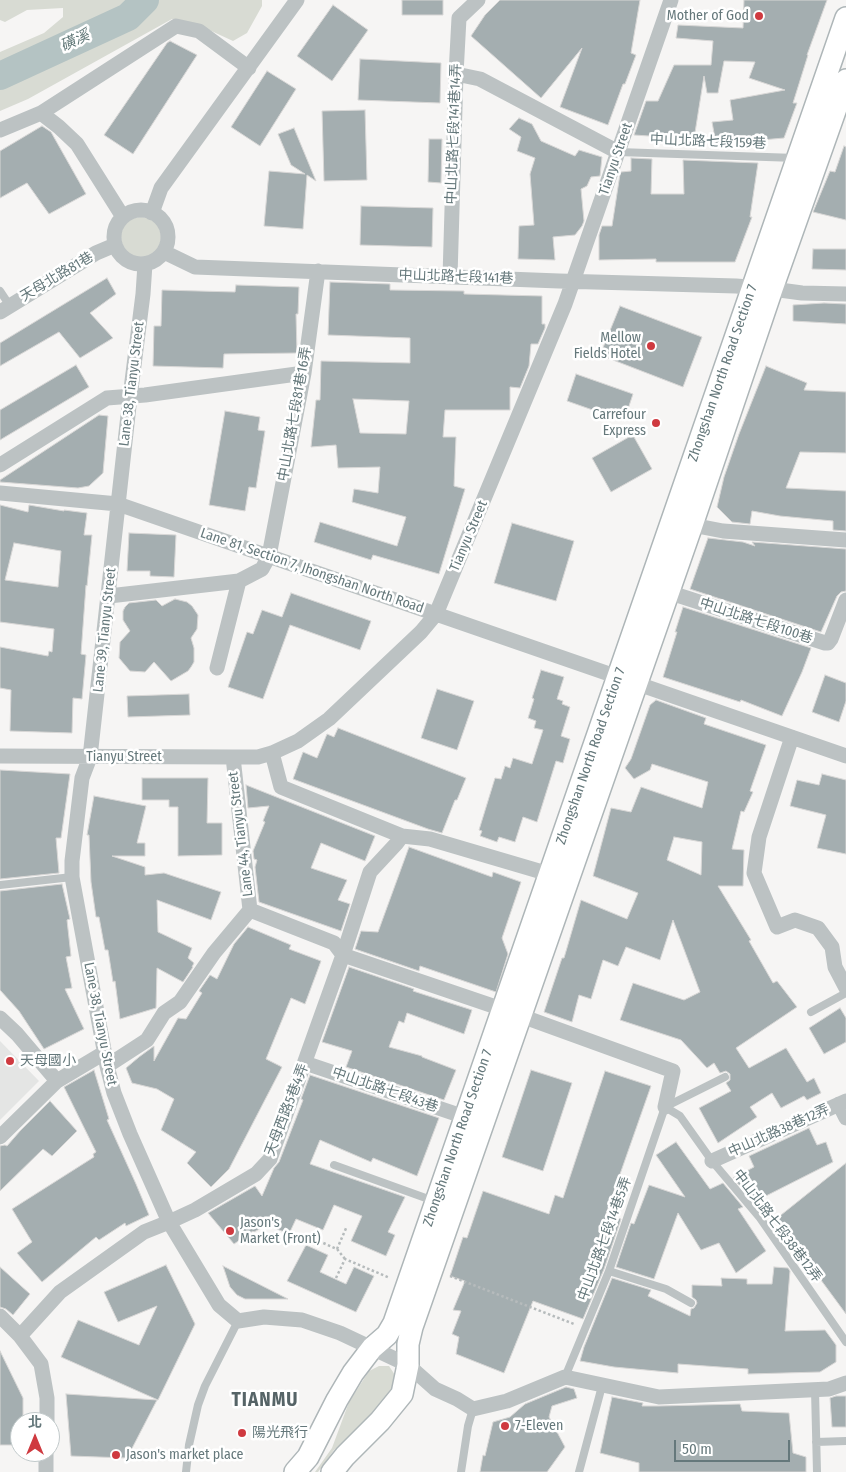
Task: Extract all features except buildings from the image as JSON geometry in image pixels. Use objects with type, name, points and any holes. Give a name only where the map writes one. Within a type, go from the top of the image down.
[{"type":"main road","name":"Zhongshan North Road Section 7","points":[[295,1472],[308,1457],[353,1373],[372,1348],[387,1336],[394,1323],[465,1117],[511,1012],[534,921],[549,874],[627,681],[668,592],[692,525],[798,158],[846,18]]},
{"type":"main road","name":"Zhongshan North Road Section 7","points":[[332,1472],[380,1421],[402,1394],[408,1365],[408,1344],[412,1327],[511,1012],[762,288],[846,80]]},
{"type":"street","points":[[152,213],[161,188],[297,0]]},
{"type":"street","name":"中山北路七段141巷14弄","points":[[450,277],[459,18],[478,0]]},
{"type":"street","name":"Tianyu Street","points":[[0,756],[258,757],[272,754],[298,741],[329,719],[421,632],[436,614],[574,282],[671,0]]},
{"type":"street","points":[[0,130],[41,113],[176,26],[199,31],[249,68]]},
{"type":"street","points":[[456,74],[480,79],[618,152]]},
{"type":"street","points":[[41,113],[77,144],[123,218]]},
{"type":"street","points":[[137,211],[152,213],[164,222],[167,229],[167,244],[164,252],[153,262],[145,264],[138,264],[124,258],[115,246],[115,230],[118,223],[130,213],[137,211]]},
{"type":"street","name":"天母北路81巷","points":[[5,309],[96,254],[115,246]]},
{"type":"street","name":"中山北路七段141巷","points":[[164,252],[195,266],[762,288]]},
{"type":"street","name":"Lane 38, Tianyu Street","points":[[118,504],[144,294],[145,264]]},
{"type":"street","name":"中山北路七段81巷16弄","points":[[269,556],[304,373],[318,271]]},
{"type":"street","points":[[762,288],[803,284],[846,285]]},
{"type":"street","points":[[762,288],[802,293],[846,294]]},
{"type":"street","points":[[0,465],[106,398],[304,373]]},
{"type":"street","name":"Lane 81, Section 7, Jhongshan North Road","points":[[0,493],[118,504],[846,756]]},
{"type":"street","name":"Lane 39, Tianyu Street","points":[[90,757],[118,504]]},
{"type":"street","points":[[692,525],[723,531],[846,540]]},
{"type":"street","points":[[109,596],[239,581],[262,569],[269,556]]},
{"type":"street","points":[[217,668],[239,581]]},
{"type":"street","name":"中山北路七段100巷","points":[[668,592],[825,643],[831,640],[846,600]]},
{"type":"street","points":[[792,737],[759,838],[754,873],[777,927],[795,920],[818,928],[832,947],[835,967],[845,986]]},
{"type":"street","points":[[272,754],[281,787],[402,836],[430,839],[549,874]]},
{"type":"street","name":"Lane 38, Tianyu Street","points":[[90,757],[82,778],[72,861],[72,877],[106,1060],[114,1093],[169,1222],[219,1305],[238,1321]]},
{"type":"street","name":"Lane 44, Tianyu Street","points":[[233,757],[250,910]]},
{"type":"street","name":"天母西路5巷4弄","points":[[20,1336],[60,1292],[144,1232],[195,1210],[256,1174],[270,1159],[343,955],[370,872],[402,836]]},
{"type":"street","points":[[0,1137],[57,1081],[147,1040],[164,1013],[180,1002],[214,953],[250,910],[334,943],[343,955],[511,1012],[673,1071],[665,1107]]},
{"type":"street","points":[[0,1018],[18,1034],[57,1081]]},
{"type":"street","name":"中山北路七段43巷","points":[[305,1063],[465,1117]]},
{"type":"street","points":[[842,1103],[846,1118]]},
{"type":"street","name":"中山北路38巷12弄","points":[[712,1161],[842,1103]]},
{"type":"street","points":[[0,1316],[20,1336],[41,1364],[47,1398],[47,1412]]},
{"type":"street","points":[[238,1321],[264,1317],[302,1320],[340,1333],[408,1365],[435,1389],[473,1409],[507,1401],[565,1377],[659,1397],[829,1389],[846,1383]]},
{"type":"lane","name":"中山北路七段159巷","points":[[618,152],[798,158]]},
{"type":"lane","points":[[0,291],[5,309]]},
{"type":"lane","points":[[0,885],[72,877]]},
{"type":"lane","points":[[811,1012],[845,986]]},
{"type":"lane","points":[[665,1107],[725,1077]]},
{"type":"lane","name":"中山北路七段38巷12弄","points":[[665,1107],[680,1116],[712,1161],[760,1218],[846,1342]]},
{"type":"lane","name":"中山北路七段14巷5弄","points":[[565,1377],[609,1271],[665,1107]]},
{"type":"lane","points":[[334,1165],[436,1202]]},
{"type":"lane","points":[[609,1271],[666,1289],[691,1303]]},
{"type":"lane","points":[[186,1472],[189,1445],[198,1404],[238,1321]]},
{"type":"lane","points":[[579,1472],[602,1386]]},
{"type":"lane","points":[[815,1390],[817,1472]]},
{"type":"lane","points":[[462,1472],[468,1426],[473,1409]]},
{"type":"lane","points":[[816,1442],[846,1441]]},
{"type":"path","points":[[337,1249],[347,1226]]},
{"type":"path","points":[[305,1235],[337,1249],[345,1259],[393,1279]]},
{"type":"path","points":[[336,1278],[345,1259]]},
{"type":"path","points":[[450,1276],[586,1329]]},
{"type":"shaded area","points":[[0,0],[262,0],[262,6],[247,33],[233,41],[207,29],[172,19],[28,99],[0,111],[0,52],[44,33],[63,17],[63,8],[27,10],[5,22],[0,20]]},
{"type":"shaded area","points":[[137,217],[145,217],[152,220],[158,226],[161,237],[158,248],[152,254],[145,257],[137,257],[130,254],[124,248],[121,241],[121,233],[124,226],[130,220]]},
{"type":"shaded area","name":"天母國小","points":[[0,1041],[39,1081],[0,1120]]},
{"type":"shaded area","points":[[379,1366],[389,1366],[395,1375],[394,1385],[368,1420],[334,1450],[318,1472],[315,1472],[332,1448],[349,1402],[369,1371]]},
{"type":"waterway","name":"磺溪","points":[[0,76],[128,17],[145,0]]},
{"type":"place","name":"Mother of God","points":[[759,16]]},
{"type":"place","name":"Mellow Fields Hotel","points":[[651,346]]},
{"type":"place","name":"Carrefour Express","points":[[656,423]]},
{"type":"place","name":"天母國小","points":[[10,1061]]},
{"type":"place","name":"Jason's Market (Front)","points":[[230,1231]]},
{"type":"place","name":"7-Eleven","points":[[505,1426]]},
{"type":"place","name":"陽光飛行","points":[[242,1433]]},
{"type":"place","name":"Jason's market place","points":[[116,1455]]},
{"type":"district","name":"TIANMU","points":[[265,1401]]}]
